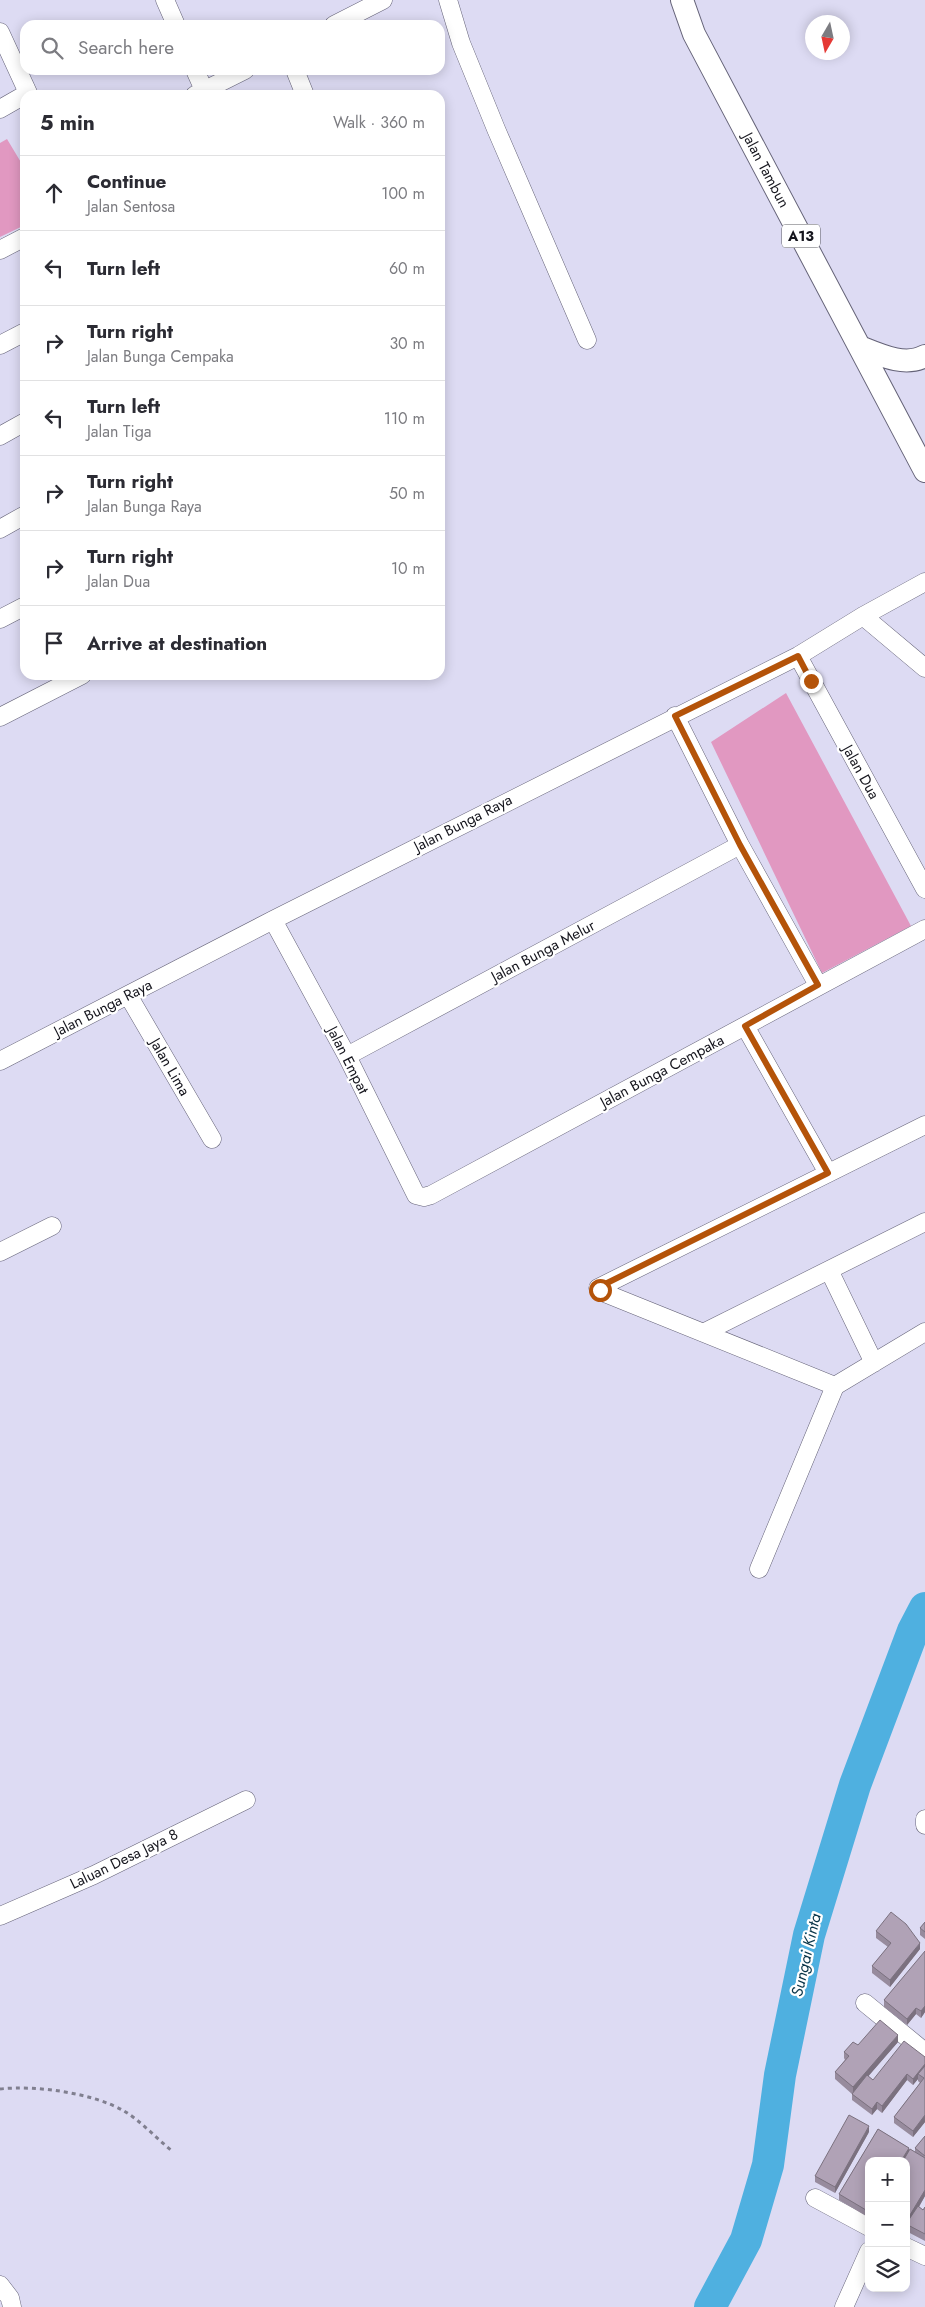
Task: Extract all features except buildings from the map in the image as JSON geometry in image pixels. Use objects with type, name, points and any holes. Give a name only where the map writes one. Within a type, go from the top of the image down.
[{"type":"main road","name":"Jalan Tambun","points":[[682,0],[694,34],[925,471]]},
{"type":"main road","points":[[860,348],[895,360],[917,361],[925,356]]},
{"type":"street","points":[[165,0],[174,20]]},
{"type":"street","points":[[344,20],[383,0]]},
{"type":"street","points":[[448,0],[472,69],[587,340]]},
{"type":"street","points":[[0,32],[20,75]]},
{"type":"street","points":[[20,75],[27,90]]},
{"type":"street","points":[[197,75],[199,90]]},
{"type":"street","points":[[206,90],[235,75]]},
{"type":"street","points":[[296,75],[303,90]]},
{"type":"street","points":[[0,109],[20,99]]},
{"type":"street","points":[[0,250],[20,240]]},
{"type":"street","points":[[0,345],[20,335]]},
{"type":"street","points":[[0,436],[20,425]]},
{"type":"street","points":[[0,529],[20,518]]},
{"type":"street","name":"Jalan Bunga Raya","points":[[0,1061],[272,920],[675,716],[798,656],[863,616],[925,582]]},
{"type":"street","points":[[0,619],[20,609]]},
{"type":"street","points":[[863,616],[925,668]]},
{"type":"street","name":"Jalan Dua","points":[[798,656],[925,889]]},
{"type":"street","points":[[0,717],[72,680]]},
{"type":"street","points":[[675,716],[740,845],[818,985]]},
{"type":"street","name":"Jalan Bunga Melur","points":[[347,1056],[740,845]]},
{"type":"street","name":"Jalan Empat","points":[[272,920],[347,1056],[416,1194],[424,1197]]},
{"type":"street","name":"Jalan Bunga Cempaka","points":[[424,1197],[431,1195],[925,929]]},
{"type":"street","name":"Jalan Lima","points":[[128,995],[212,1139]]},
{"type":"street","points":[[745,1026],[828,1173]]},
{"type":"street","points":[[835,1386],[602,1292],[599,1287],[925,1125]]},
{"type":"street","points":[[705,1332],[925,1222]]},
{"type":"street","points":[[0,1252],[52,1226]]},
{"type":"street","points":[[829,1270],[874,1362]]},
{"type":"street","points":[[758,1569],[835,1386],[925,1332]]},
{"type":"street","name":"Laluan Desa Jaya 8","points":[[0,1916],[94,1875],[246,1800]]},
{"type":"street","points":[[925,1819],[925,1825]]},
{"type":"street","points":[[865,2003],[925,2052]]},
{"type":"street","points":[[815,2198],[865,2225]]},
{"type":"street","points":[[910,2249],[925,2256]]},
{"type":"street","points":[[847,2306],[865,2261]]},
{"type":"street","points":[[0,2285],[10,2298],[12,2307]]},
{"type":"path","points":[[0,2089],[18,2087],[76,2093],[124,2111],[172,2151]]},
{"type":"shaded area","points":[[7,139],[20,161],[20,227],[0,237],[0,143]]},
{"type":"shaded area","points":[[786,693],[911,926],[822,973],[711,742]]},
{"type":"waterway","name":"Sungai Kinta","points":[[710,2307],[746,2240],[768,2165],[780,2075],[809,1935],[855,1785],[913,1631],[925,1608]]},
{"type":"route","points":[[600,1290],[599,1287],[828,1173],[745,1026],[818,985],[740,845],[675,716],[798,656],[811,681]]}]
